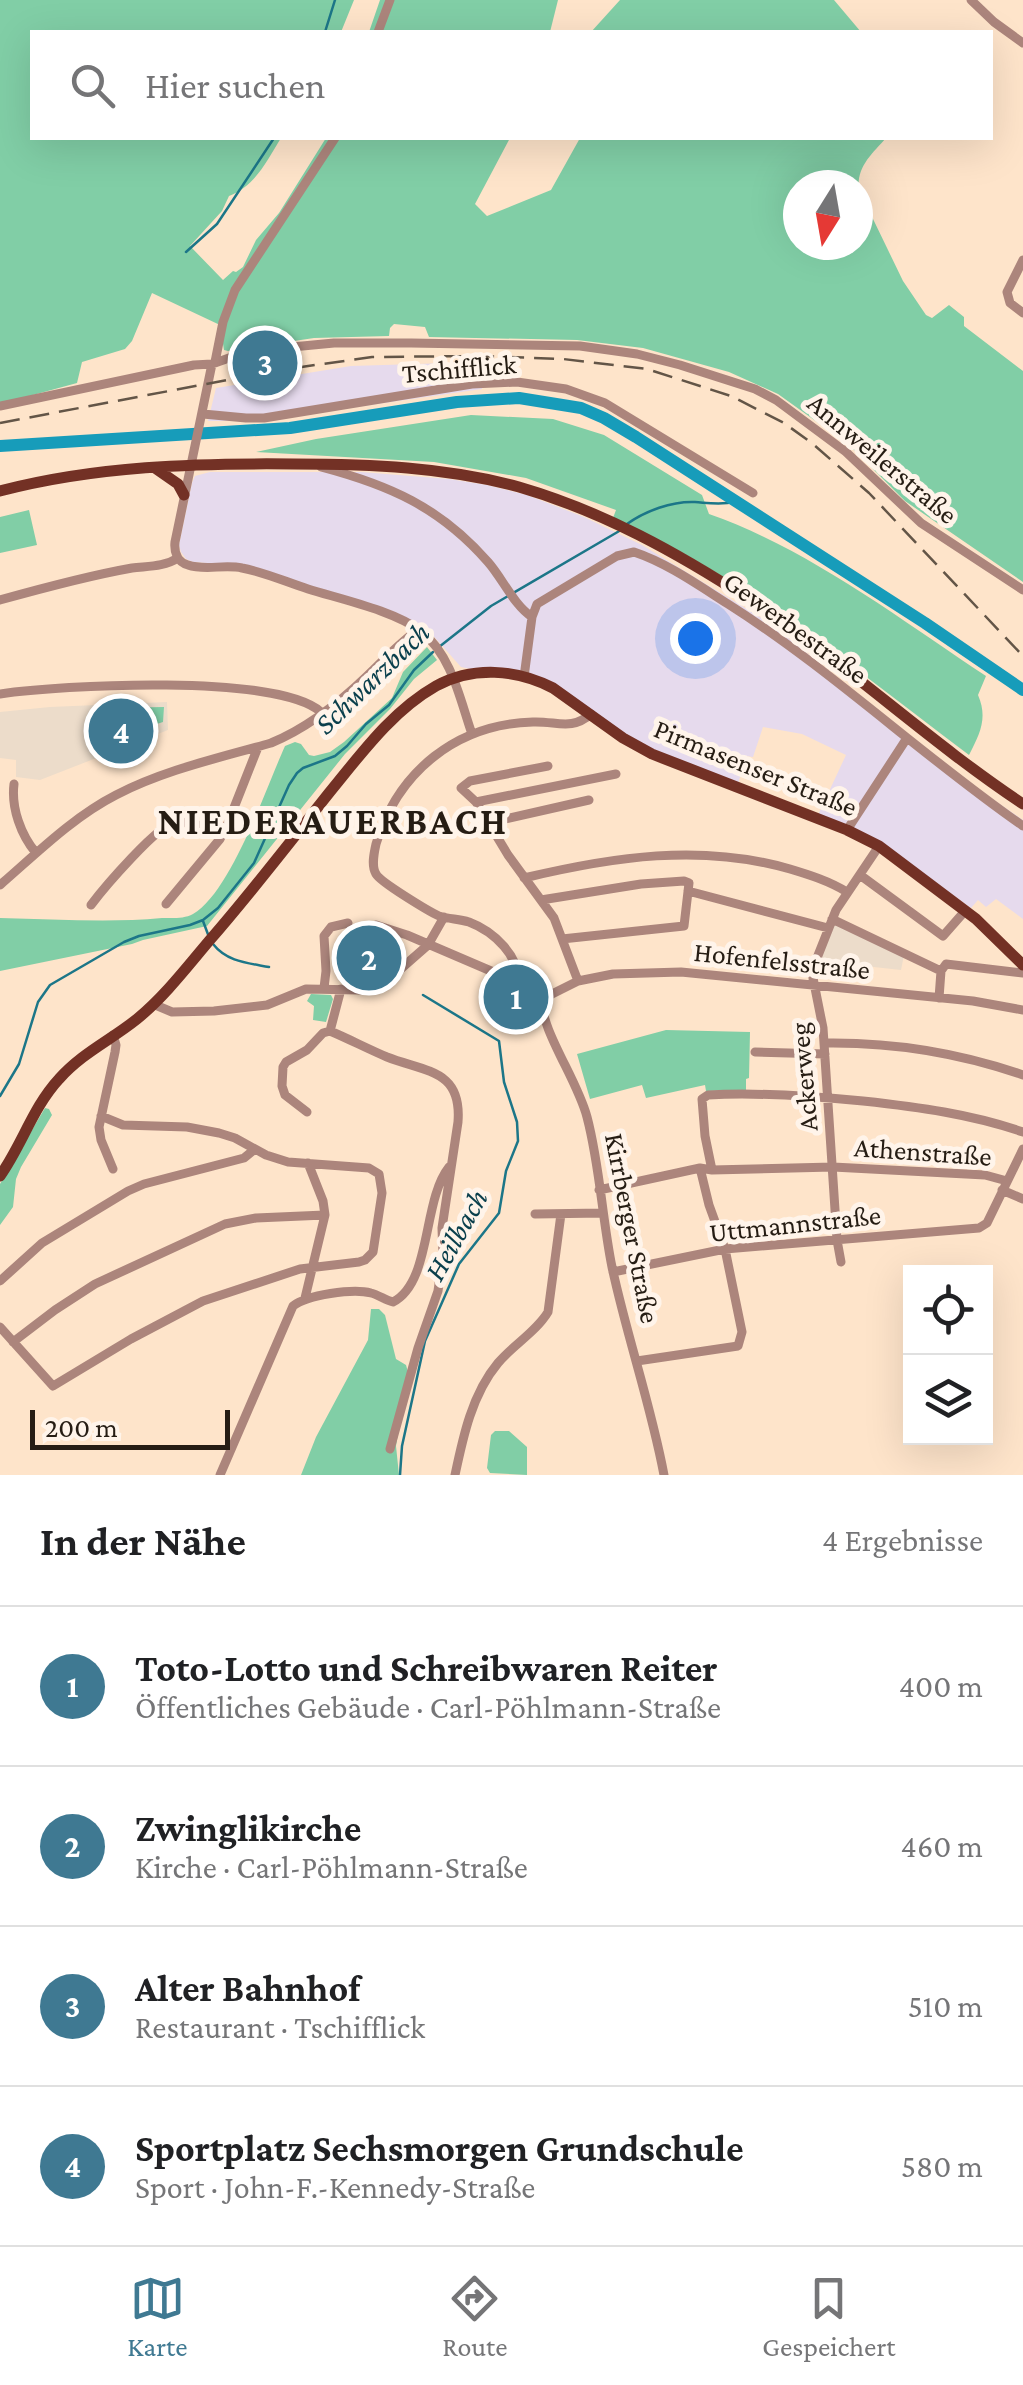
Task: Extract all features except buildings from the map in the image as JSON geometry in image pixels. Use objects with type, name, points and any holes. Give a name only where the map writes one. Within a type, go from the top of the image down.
[{"type":"main road","points":[[0,491],[59,478],[156,468],[308,464],[397,467],[481,478],[554,498],[676,554],[754,602],[1023,804]]},
{"type":"main road","points":[[156,468],[178,484],[184,495]]},
{"type":"main road","points":[[0,1176],[59,1079],[152,1004],[210,940],[378,734],[421,696],[453,678],[491,672],[524,677]]},
{"type":"main road","name":"Pirmasenser Straße","points":[[524,677],[553,688],[652,754],[879,846],[965,911],[1023,965]]},
{"type":"street","points":[[379,30],[390,0]]},
{"type":"street","points":[[971,0],[1023,43]]},
{"type":"street","points":[[334,140],[234,290],[223,322],[174,550],[188,566],[250,570],[375,610],[419,630],[442,656],[472,734]]},
{"type":"street","points":[[1023,260],[1007,292],[1010,302],[1023,313]]},
{"type":"street","name":"Tschifflick","points":[[0,406],[292,346],[411,343]]},
{"type":"street","name":"Annweilerstraße","points":[[411,343],[604,348],[680,364],[755,390],[810,423],[921,523],[1023,590]]},
{"type":"street","name":"Tschifflick","points":[[202,418],[264,418],[472,384],[517,382],[566,389],[605,403],[753,494]]},
{"type":"street","points":[[308,464],[388,487],[428,509],[476,549],[532,617],[524,677]]},
{"type":"street","name":"Gewerbestraße","points":[[532,617],[537,604],[617,556],[634,552],[675,572],[765,627],[1023,826]]},
{"type":"street","points":[[0,600],[132,568],[167,564],[178,558]]},
{"type":"street","points":[[0,885],[83,815],[132,787],[288,735],[360,682],[419,630]]},
{"type":"street","points":[[0,694],[205,684],[294,700],[321,712]]},
{"type":"street","points":[[517,984],[515,962],[500,943],[472,923],[433,913],[378,878],[374,854],[387,818],[410,779],[441,750],[472,734],[525,722],[572,725],[591,714]]},
{"type":"street","points":[[847,830],[907,738]]},
{"type":"street","points":[[166,904],[224,832],[258,747]]},
{"type":"street","points":[[548,766],[482,778],[462,788],[476,802],[486,823],[558,924],[578,981]]},
{"type":"street","points":[[476,802],[616,774]]},
{"type":"street","points":[[14,784],[17,814],[25,838],[36,853]]},
{"type":"street","points":[[486,823],[589,800]]},
{"type":"street","points":[[91,905],[168,824],[178,822],[224,832]]},
{"type":"street","name":"Ackerweg","points":[[841,1262],[824,1048],[813,984],[815,963],[830,924],[879,846]]},
{"type":"street","points":[[524,878],[641,856],[708,855],[766,862],[818,878],[847,892]]},
{"type":"street","points":[[860,874],[943,936],[965,911]]},
{"type":"street","points":[[541,900],[640,884],[688,881],[684,926],[562,939]]},
{"type":"street","points":[[688,891],[830,924],[941,970]]},
{"type":"street","points":[[152,1004],[179,1013],[268,1005],[306,989],[375,988],[428,944],[444,917]]},
{"type":"street","points":[[324,988],[324,936],[331,928],[348,924]]},
{"type":"street","points":[[376,925],[428,944],[540,996]]},
{"type":"street","points":[[938,998],[941,970],[946,964],[1023,974]]},
{"type":"street","name":"Hofenfelsstraße","points":[[540,996],[578,981],[612,974],[657,972],[813,984],[1023,1010]]},
{"type":"street","points":[[330,1031],[341,989]]},
{"type":"street","name":"Kirrberger Straße","points":[[540,996],[543,1017],[584,1107],[613,1272],[664,1475]]},
{"type":"street","points":[[307,1112],[285,1094],[283,1067],[322,1033],[330,1031],[386,1056],[431,1070],[452,1086],[458,1099],[438,1291],[390,1449]]},
{"type":"street","points":[[113,1036],[115,1052],[99,1132],[113,1170]]},
{"type":"street","points":[[755,1052],[880,1046],[936,1053],[1023,1075]]},
{"type":"street","points":[[712,1170],[702,1100],[708,1095],[828,1098],[935,1110],[1023,1132]]},
{"type":"street","points":[[0,1327],[53,1386],[190,1307],[219,1295],[312,1267],[360,1262],[370,1256],[375,1245],[382,1186],[379,1174],[369,1168],[278,1159],[219,1133],[123,1125],[101,1116]]},
{"type":"street","points":[[0,1280],[42,1243],[128,1191],[244,1158],[255,1149]]},
{"type":"street","points":[[1005,1186],[1023,1149]]},
{"type":"street","points":[[305,1298],[326,1214],[308,1163]]},
{"type":"street","points":[[220,1475],[293,1306],[305,1298],[363,1292],[393,1302],[403,1296],[418,1268],[442,1176],[451,1166]]},
{"type":"street","name":"Athenstraße","points":[[599,1190],[700,1168],[833,1166],[985,1175],[1023,1199]]},
{"type":"street","points":[[637,1361],[738,1346],[742,1332],[725,1250],[700,1168]]},
{"type":"street","name":"Uttmannstraße","points":[[613,1272],[725,1250],[982,1227],[1005,1186]]},
{"type":"street","points":[[13,1342],[95,1284],[225,1224],[326,1214]]},
{"type":"street","points":[[535,1214],[603,1214]]},
{"type":"street","points":[[455,1475],[466,1428],[494,1369],[548,1312],[561,1214]]},
{"type":"shaded area","points":[[482,362],[482,389],[258,421],[208,421],[216,388],[351,366]]},
{"type":"shaded area","points":[[210,472],[361,472],[487,485],[527,495],[584,517],[642,545],[768,622],[976,788],[1023,820],[1023,919],[996,899],[986,907],[978,900],[971,908],[881,843],[818,815],[846,755],[802,734],[763,727],[753,757],[746,756],[738,784],[648,747],[559,688],[461,667],[428,630],[404,618],[248,566],[186,559],[179,545],[192,483],[195,476]]},
{"type":"shaded area","points":[[167,702],[168,730],[40,780],[16,777],[16,760],[0,758],[0,712]]},
{"type":"shaded area","points":[[833,922],[904,955],[901,970],[820,961]]},
{"type":"green space","points":[[0,0],[354,0],[342,30],[30,30],[30,140],[280,140],[260,172],[229,196],[222,211],[190,246],[223,280],[243,267],[256,240],[279,213],[325,140],[509,140],[475,204],[487,216],[551,190],[579,140],[884,140],[862,170],[783,170],[783,260],[873,260],[873,219],[903,281],[926,315],[932,318],[949,305],[964,317],[964,326],[1023,371],[1023,582],[905,501],[849,445],[778,394],[729,372],[643,348],[577,340],[429,337],[425,327],[394,324],[389,336],[314,338],[228,351],[224,350],[220,325],[152,293],[125,349],[82,362],[77,383],[0,404]]},
{"type":"green space","points":[[380,0],[558,0],[550,30],[370,30]]},
{"type":"green space","points":[[620,0],[834,0],[859,30],[593,30]]},
{"type":"green space","points":[[471,415],[553,419],[604,435],[702,495],[709,514],[746,528],[817,565],[986,676],[978,695],[981,726],[969,755],[798,626],[708,568],[613,518],[616,510],[526,478],[434,462],[256,452]]},
{"type":"green space","points":[[29,510],[37,545],[0,553],[0,517]]},
{"type":"green space","points":[[427,647],[437,660],[414,679],[345,754],[207,926],[0,971],[0,918],[122,920],[193,914],[207,902],[234,862],[285,746],[301,744],[314,756],[330,752],[392,698],[403,672]]},
{"type":"green space","points":[[164,707],[163,722],[107,740],[106,708]]},
{"type":"green space","points":[[311,994],[331,995],[326,1022],[313,1020],[314,1006],[307,1001]]},
{"type":"green space","points":[[666,1030],[750,1032],[746,1090],[706,1091],[705,1085],[646,1098],[642,1085],[590,1099],[577,1054]]},
{"type":"green space","points":[[45,1108],[52,1115],[21,1167],[13,1207],[0,1225],[0,1184]]},
{"type":"green space","points":[[371,1309],[379,1309],[385,1315],[396,1359],[406,1365],[408,1372],[396,1446],[399,1475],[301,1475],[316,1437],[368,1340]]},
{"type":"green space","points":[[495,1431],[509,1431],[527,1447],[527,1475],[490,1473],[487,1468],[491,1435]]},
{"type":"waterway","points":[[326,30],[335,0]]},
{"type":"waterway","points":[[186,252],[217,224],[273,140]]},
{"type":"waterway","name":"Schwarzbach","points":[[0,446],[290,428],[457,402],[519,398],[581,408],[636,437],[1023,690]]},
{"type":"waterway","name":"Schwarzbach","points":[[627,524],[650,511],[677,503],[735,502]]},
{"type":"waterway","name":"Schwarzbach","points":[[439,647],[491,606],[621,530]]},
{"type":"waterway","name":"Schwarzbach","points":[[0,1096],[19,1064],[38,1002],[50,985],[124,942],[190,925],[218,908],[254,863],[297,773],[335,756],[347,746],[389,705],[414,670],[433,652]]},
{"type":"waterway","name":"Heilbach","points":[[203,921],[209,937]]},
{"type":"waterway","name":"Heilbach","points":[[213,944],[231,958],[269,967]]},
{"type":"waterway","name":"Heilbach","points":[[400,1475],[402,1446],[425,1341],[459,1264],[499,1213],[506,1171],[518,1141],[499,1041],[423,995]]},
{"type":"railway","points":[[0,423],[280,370],[372,357],[563,359],[647,369],[731,396],[784,423],[813,444],[869,493],[1023,656]]},
{"type":"place","name":"Alter Bahnhof","points":[[265,363]]},
{"type":"place","name":"Sportplatz Sechsmorgen Grundschule","points":[[121,731]]},
{"type":"place","name":"Zwinglikirche","points":[[369,958]]},
{"type":"place","name":"Toto-Lotto und Schreibwaren Reiter","points":[[516,997]]},
{"type":"district","name":"NIEDERAUERBACH","points":[[333,821]]}]
